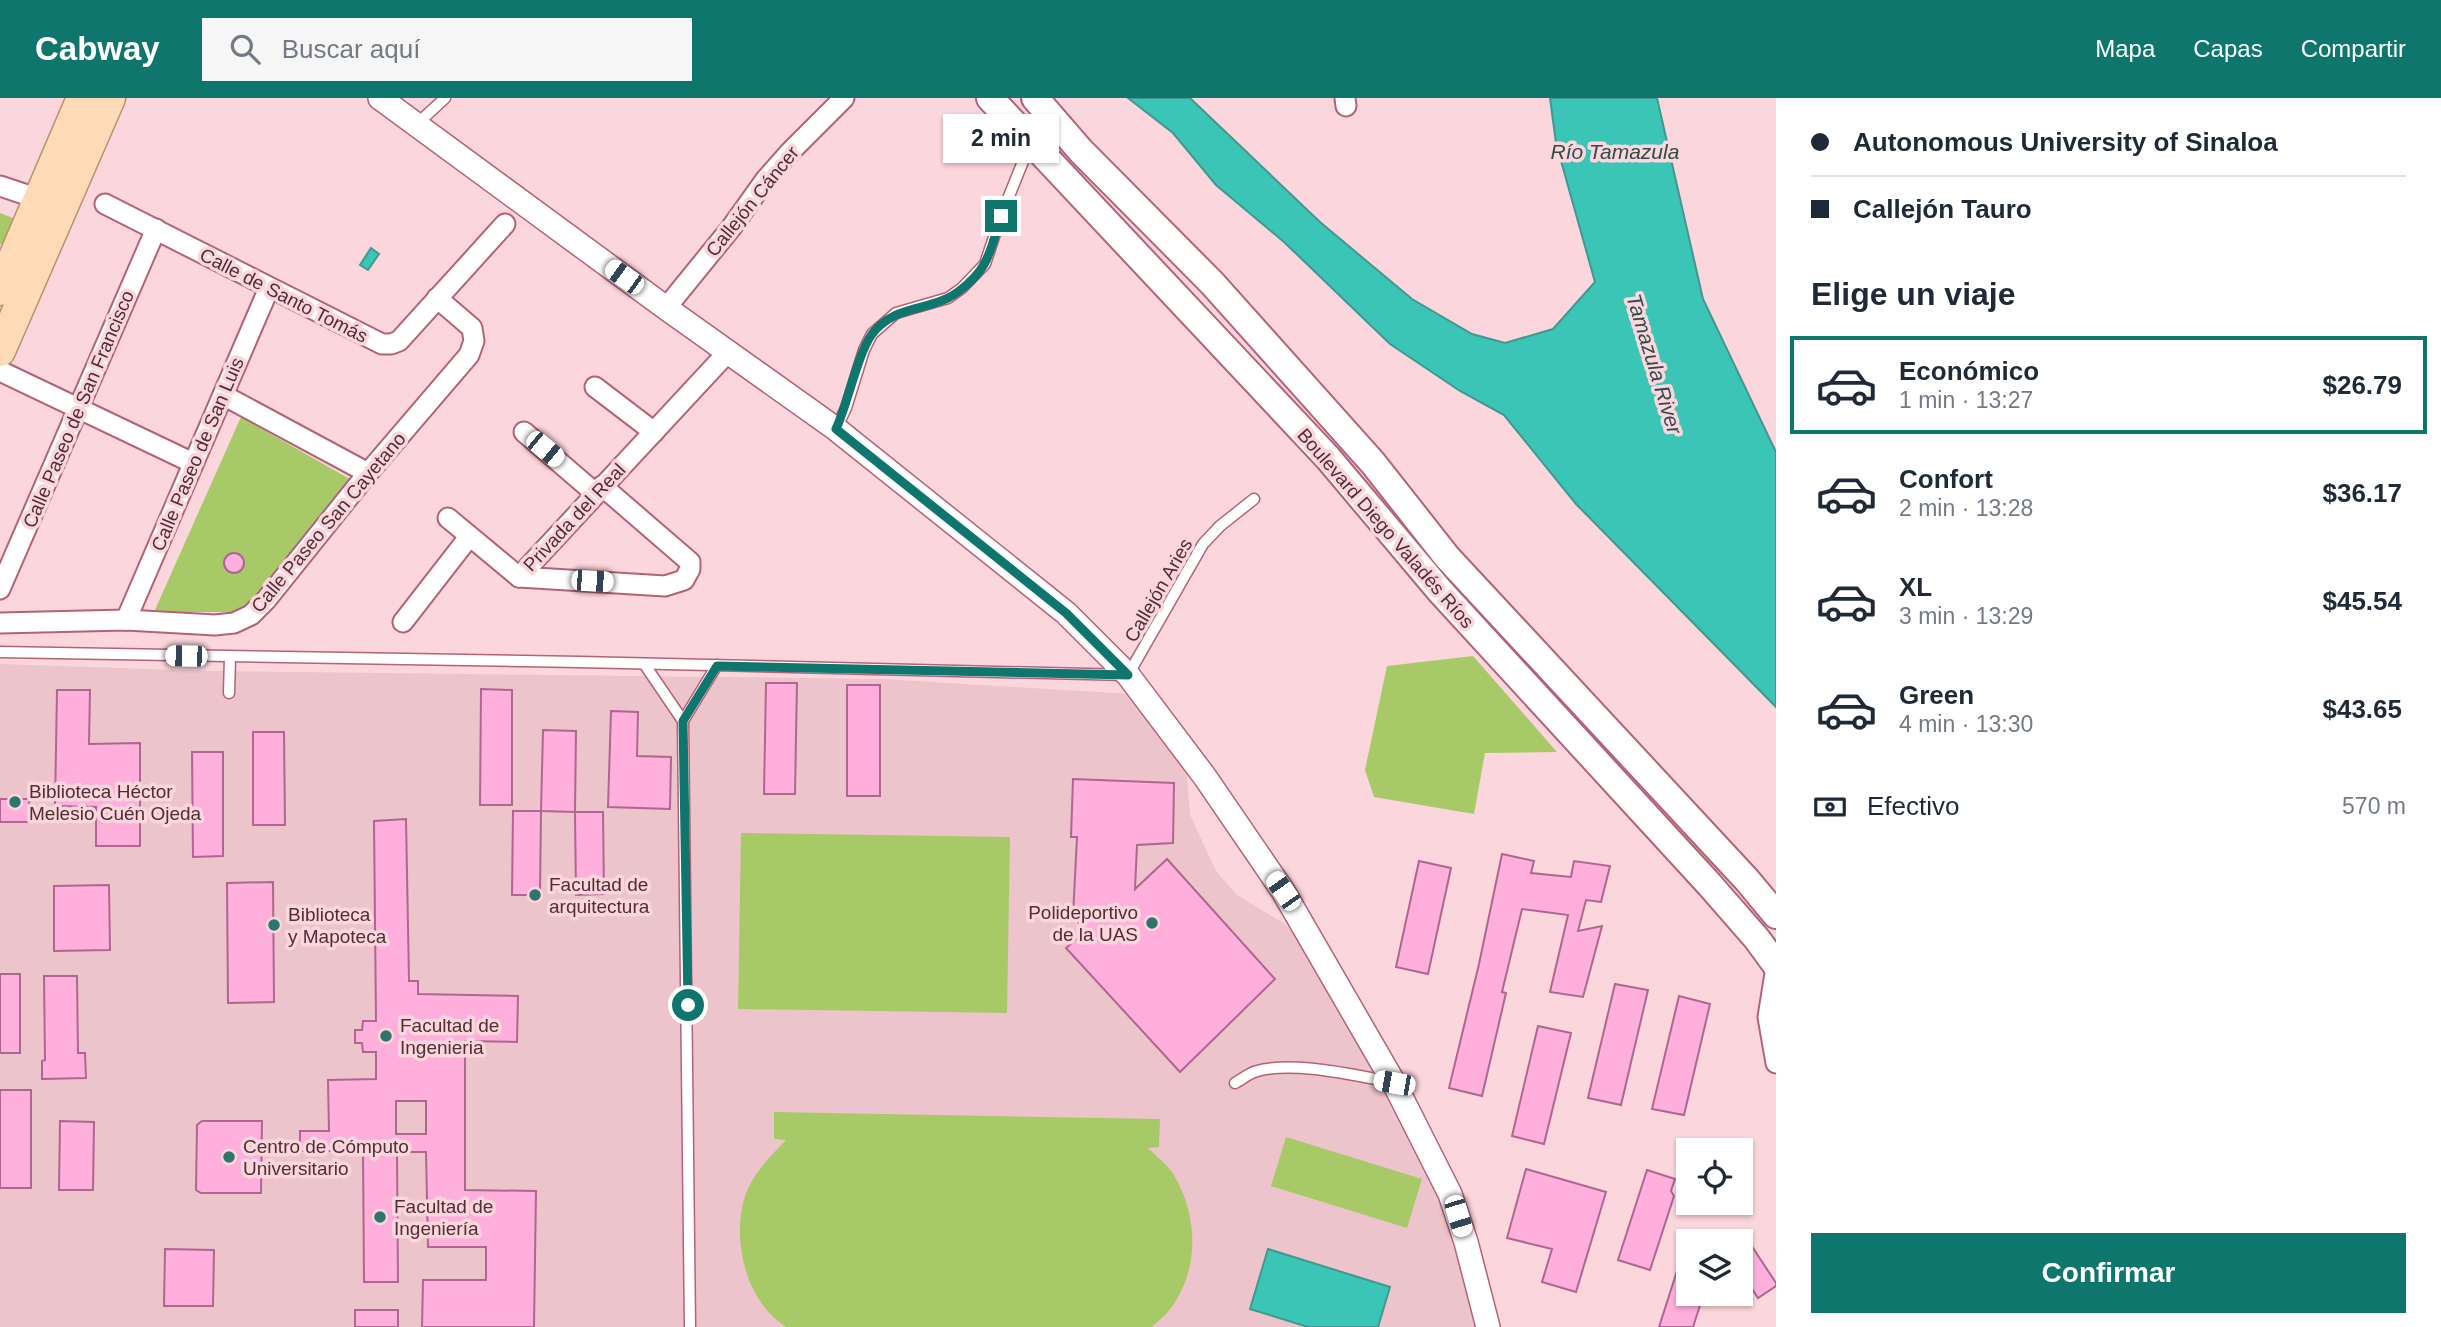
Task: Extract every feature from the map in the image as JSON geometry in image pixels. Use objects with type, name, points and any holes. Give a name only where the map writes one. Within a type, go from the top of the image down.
[{"type":"main road","points":[[0,290],[82,98]]},
{"type":"main road","points":[[0,351],[110,98]]},
{"type":"main road","name":"Boulevard Diego Valadés Ríos","points":[[990,98],[1030,144],[1328,458],[1440,591],[1709,884],[1757,939],[1776,966]]},
{"type":"main road","name":"Boulevard Diego Valadés Ríos","points":[[1035,98],[1081,151],[1212,283],[1293,372],[1373,463],[1447,557],[1776,915]]},
{"type":"street","points":[[380,98],[836,429],[1066,613],[1128,675],[1205,777],[1283,891],[1394,1083],[1450,1194],[1466,1242],[1488,1327]]},
{"type":"street","name":"Callejón Cáncer","points":[[666,308],[731,228],[766,179],[844,98]]},
{"type":"street","points":[[0,186],[39,199]]},
{"type":"street","name":"Calle de Santo Tomás","points":[[105,204],[382,344],[399,341],[505,224]]},
{"type":"street","name":"Calle Paseo de San Francisco","points":[[0,589],[156,229]]},
{"type":"street","name":"Calle Paseo de San Luis","points":[[126,620],[269,288]]},
{"type":"street","name":"Calle Paseo San Cayetano","points":[[0,623],[126,620],[215,625],[234,623],[251,615],[469,355],[474,341],[472,328],[437,298]]},
{"type":"street","name":"Privada del Real","points":[[519,576],[728,352]]},
{"type":"street","points":[[0,371],[194,463]]},
{"type":"street","points":[[595,387],[654,432]]},
{"type":"street","points":[[223,395],[368,473]]},
{"type":"street","points":[[524,432],[599,489]]},
{"type":"street","name":"Privada del Real","points":[[519,576],[665,586],[684,580],[690,569],[690,562],[599,489]]},
{"type":"street","points":[[448,518],[519,576]]},
{"type":"street","points":[[403,622],[470,537]]},
{"type":"street","points":[[1776,966],[1768,1017],[1776,1063]]},
{"type":"lane","points":[[416,124],[445,98]]},
{"type":"lane","points":[[836,429],[846,408],[864,350],[873,334],[896,313],[948,298],[962,288],[985,264],[1030,144]]},
{"type":"lane","name":"Callejón Aries","points":[[1128,675],[1203,544],[1220,526],[1254,499]]},
{"type":"lane","points":[[0,652],[1128,675]]},
{"type":"lane","points":[[229,693],[230,657]]},
{"type":"lane","points":[[645,665],[683,721]]},
{"type":"lane","points":[[690,1327],[683,721],[717,666]]},
{"type":"lane","points":[[1235,1083],[1254,1072],[1280,1069],[1317,1069],[1394,1083]]},
{"type":"shaded area","points":[[0,213],[26,223],[16,247],[0,244]]},
{"type":"shaded area","points":[[241,417],[355,482],[244,612],[154,612]]},
{"type":"shaded area","points":[[1473,656],[1557,752],[1485,753],[1474,814],[1374,797],[1365,770],[1387,666]]},
{"type":"shaded area","points":[[0,664],[212,671],[883,679],[1131,694],[1186,764],[1190,815],[1216,871],[1237,895],[1285,924],[1296,937],[1422,1153],[1444,1210],[1477,1327],[0,1327]]},
{"type":"shaded area","points":[[741,833],[1010,837],[1007,1013],[738,1009]]},
{"type":"shaded area","points":[[774,1112],[1160,1119],[1159,1147],[1148,1148],[1174,1175],[1188,1207],[1192,1242],[1187,1276],[1169,1311],[1152,1327],[786,1327],[772,1316],[761,1302],[745,1269],[741,1250],[741,1213],[748,1188],[762,1166],[786,1140],[774,1139]]},
{"type":"shaded area","points":[[1286,1137],[1422,1179],[1407,1228],[1271,1186]]},
{"type":"water","points":[[1128,98],[1190,98],[1320,222],[1412,299],[1472,334],[1505,343],[1553,329],[1595,282],[1556,143],[1550,98],[1657,98],[1703,299],[1776,452],[1776,707],[1576,504],[1504,415],[1460,391],[1390,344],[1284,242],[1216,185],[1173,133]]},
{"type":"water","points":[[371,248],[379,254],[368,270],[360,265]]},
{"type":"water","points":[[1268,1249],[1390,1287],[1378,1327],[1308,1327],[1250,1309]]},
{"type":"building","points":[[234,553],[241,556],[244,563],[241,570],[234,573],[227,570],[224,563],[227,556]]},
{"type":"building","points":[[766,683],[797,683],[795,794],[764,794]]},
{"type":"building","points":[[847,685],[880,685],[880,796],[847,796]]},
{"type":"building","points":[[481,689],[512,690],[512,805],[480,805]]},
{"type":"building","points":[[57,690],[90,690],[89,744],[140,743],[140,846],[96,846],[96,807],[55,806]]},
{"type":"building","points":[[611,711],[638,712],[637,756],[671,757],[670,809],[608,807]]},
{"type":"building","points":[[543,730],[576,731],[575,812],[541,811]]},
{"type":"building","points":[[253,732],[284,732],[285,825],[253,825]]},
{"type":"building","points":[[192,752],[223,752],[223,856],[193,857]]},
{"type":"building","name":"Polideportivo de la UAS","points":[[1073,779],[1174,783],[1173,843],[1137,845],[1135,889],[1167,859],[1275,979],[1180,1072],[1066,948],[1086,931],[1073,916],[1077,837],[1071,837]]},
{"type":"building","points":[[0,799],[29,799],[30,822],[0,822]]},
{"type":"building","name":"Facultad de arquitectura","points":[[513,811],[541,811],[540,895],[512,895]]},
{"type":"building","points":[[575,812],[603,812],[604,894],[576,895]]},
{"type":"building","points":[[406,819],[409,981],[418,981],[418,994],[518,996],[517,1042],[465,1041],[465,1190],[536,1191],[534,1327],[422,1327],[423,1280],[486,1280],[486,1247],[428,1247],[426,1152],[397,1152],[398,1282],[364,1282],[363,1151],[300,1151],[300,1131],[329,1131],[328,1080],[376,1079],[376,1052],[363,1052],[362,1043],[355,1043],[355,1030],[362,1030],[363,1021],[376,1021],[374,821]],"holes":[[[396,1101],[426,1101],[426,1134],[396,1134]]]},
{"type":"building","points":[[1502,854],[1534,861],[1531,873],[1571,877],[1574,861],[1610,866],[1601,902],[1586,900],[1578,931],[1602,926],[1583,997],[1550,992],[1568,915],[1522,909],[1502,992],[1506,993],[1482,1096],[1449,1088]]},
{"type":"building","points":[[1419,861],[1451,868],[1428,974],[1396,967]]},
{"type":"building","points":[[273,882],[274,1002],[228,1003],[227,883]]},
{"type":"building","points":[[109,885],[110,950],[54,951],[54,886]]},
{"type":"building","points":[[0,974],[20,974],[20,1053],[0,1053]]},
{"type":"building","points":[[44,976],[77,976],[78,1053],[85,1053],[86,1078],[42,1079],[42,1061],[45,1060]]},
{"type":"building","points":[[1615,984],[1648,990],[1621,1105],[1588,1098]]},
{"type":"building","points":[[1679,996],[1710,1004],[1684,1115],[1652,1109]]},
{"type":"building","points":[[1538,1026],[1571,1033],[1544,1144],[1512,1136]]},
{"type":"building","points":[[0,1090],[31,1090],[31,1188],[0,1188]]},
{"type":"building","points":[[60,1121],[94,1122],[93,1190],[59,1190]]},
{"type":"building","name":"Centro de Cómputo Universitario","points":[[202,1121],[262,1121],[261,1193],[201,1193],[196,1190],[197,1125]]},
{"type":"building","points":[[1526,1169],[1606,1192],[1576,1292],[1542,1282],[1552,1249],[1507,1238]]},
{"type":"building","points":[[1647,1170],[1675,1179],[1671,1191],[1674,1196],[1650,1270],[1618,1260]]},
{"type":"building","points":[[1753,1248],[1776,1283],[1776,1286],[1758,1298],[1753,1290]]},
{"type":"building","points":[[165,1249],[214,1250],[213,1306],[164,1306]]},
{"type":"building","points":[[1676,1274],[1676,1306],[1700,1306],[1693,1327],[1659,1327]]},
{"type":"building","points":[[355,1310],[398,1310],[398,1327],[355,1327]]},
{"type":"place","name":"Biblioteca Héctor Melesio Cuén Ojeda","points":[[15,802]]},
{"type":"place","name":"Facultad de arquitectura","points":[[535,895]]},
{"type":"place","name":"Polideportivo de la UAS","points":[[1152,923]]},
{"type":"place","name":"Biblioteca y Mapoteca","points":[[274,925]]},
{"type":"place","name":"Facultad de Ingenieria","points":[[386,1036]]},
{"type":"place","name":"Centro de Cómputo Universitario","points":[[229,1157]]},
{"type":"place","name":"Facultad de Ingeniería","points":[[380,1217]]},
{"type":"route","points":[[688,1005],[683,721],[717,666],[1128,675],[1066,613],[836,429],[846,408],[864,350],[873,334],[896,313],[948,298],[962,288],[985,264],[1001,216]]},
{"type":"water label","name":"Río Tamazula","points":[[1615,152]]},
{"type":"water label","name":"Tamazula River","points":[[1654,364]]}]
